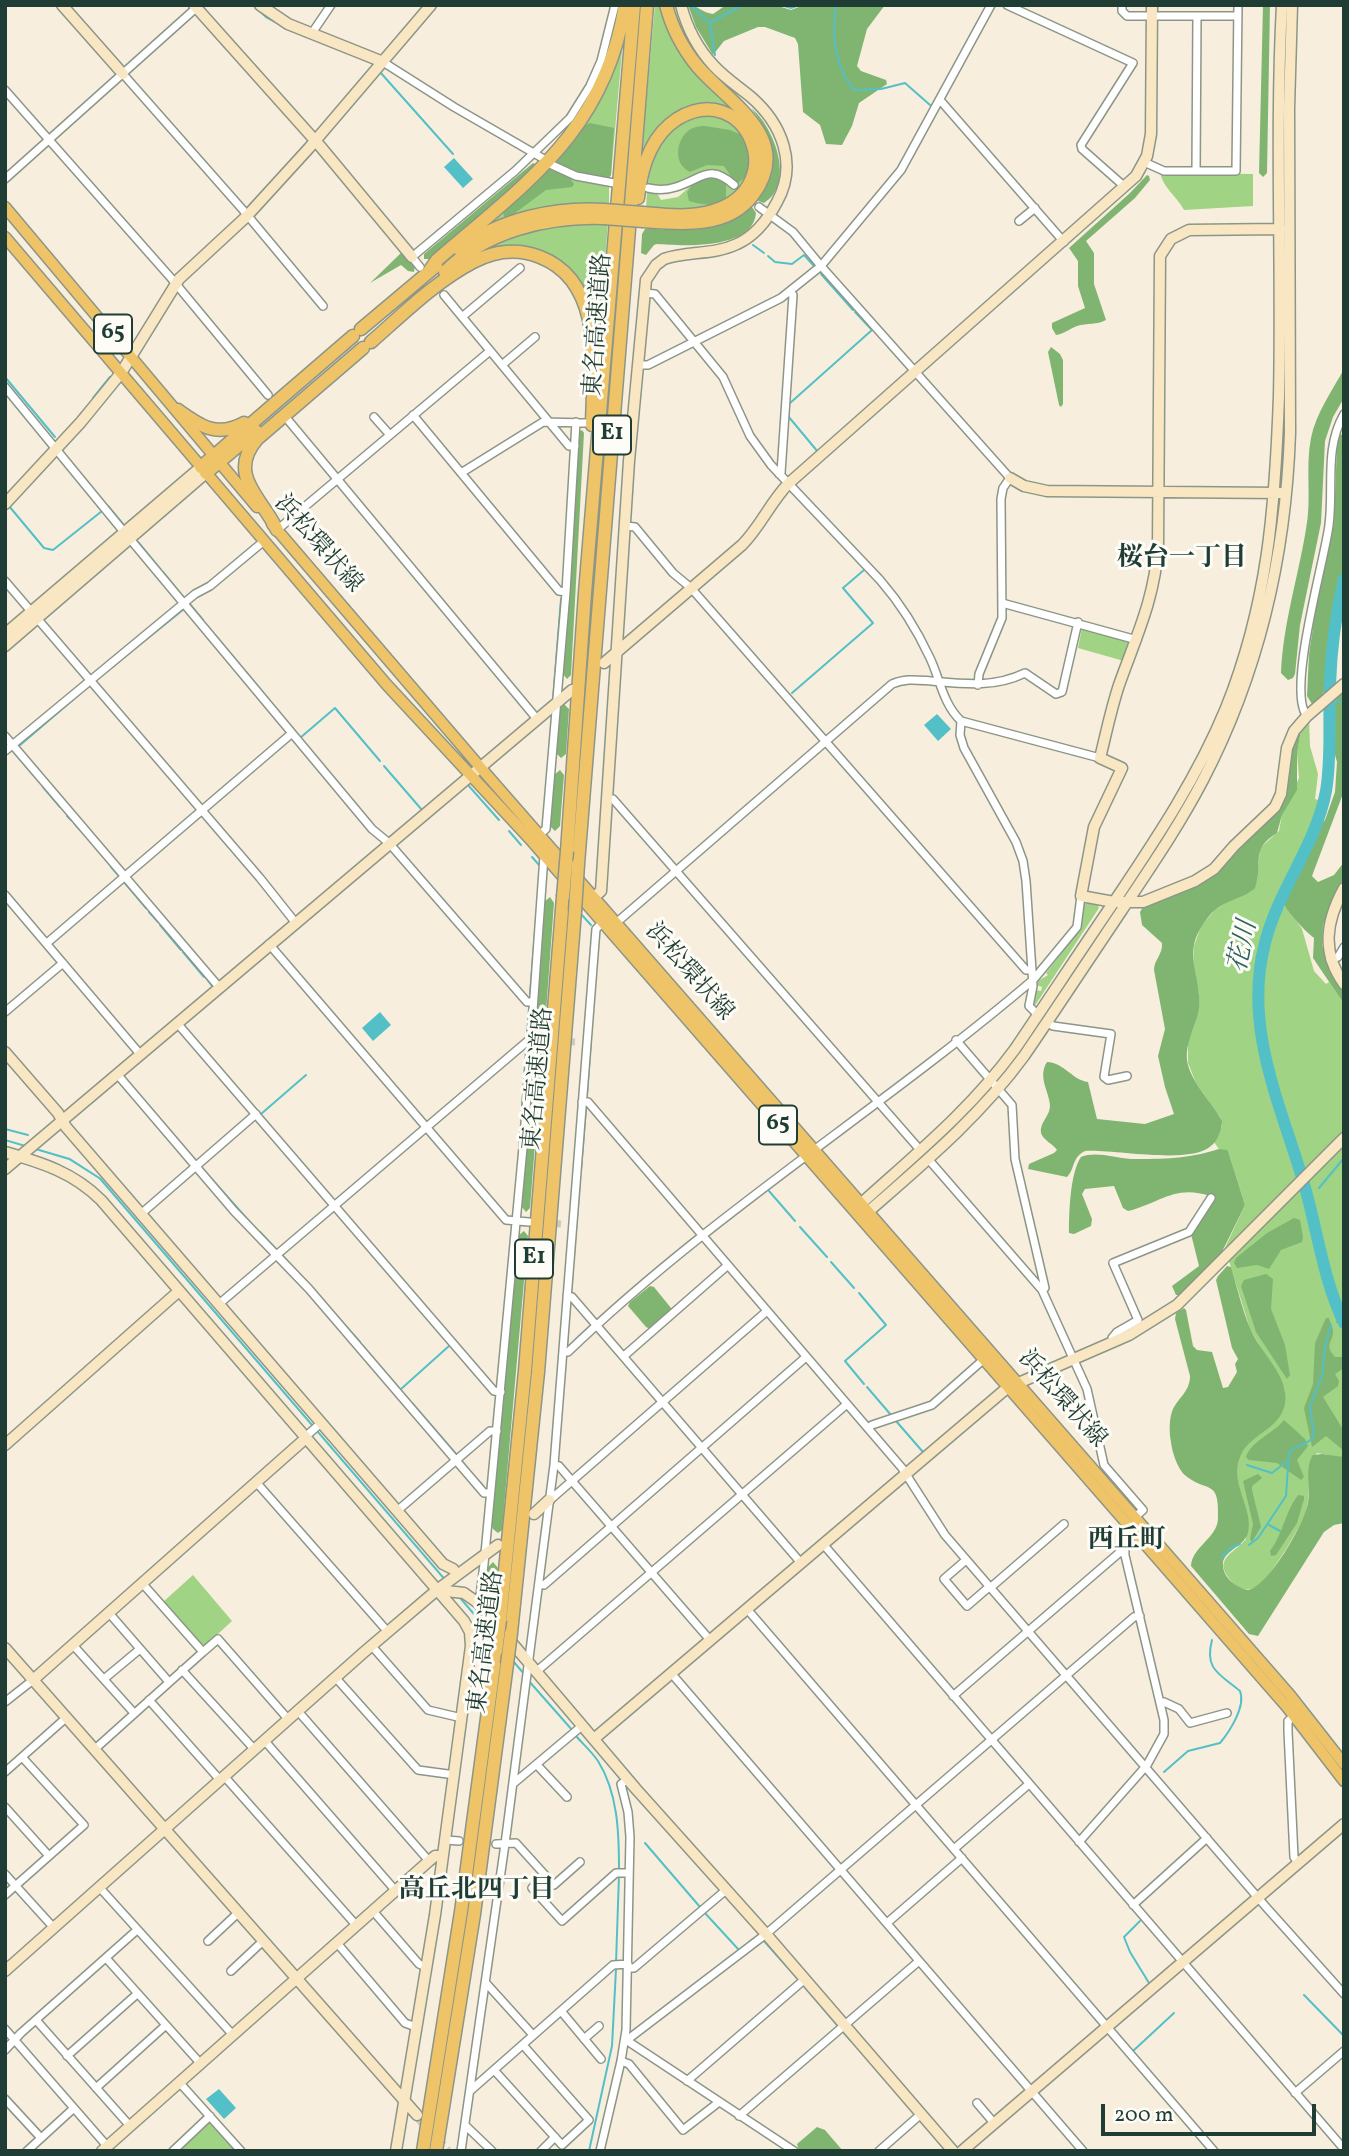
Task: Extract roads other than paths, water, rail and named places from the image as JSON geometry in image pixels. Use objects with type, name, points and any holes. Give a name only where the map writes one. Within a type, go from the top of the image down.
[{"type":"highway","points":[[204,470],[263,413],[357,333],[425,268],[540,171],[577,129],[596,97],[611,62],[625,5]]},
{"type":"highway","name":"東名高速道路","points":[[424,2151],[461,1912],[496,1651],[525,1371],[634,5]]},
{"type":"highway","name":"東名高速道路","points":[[436,2151],[476,1901],[507,1664],[539,1359],[647,5]]},
{"type":"highway","points":[[425,268],[476,239],[517,220],[560,211],[643,217],[683,224],[726,217],[751,198],[765,169],[764,148],[757,128],[744,111],[706,76],[689,56],[676,33],[666,5]]},
{"type":"highway","points":[[620,337],[630,286],[641,178],[657,139],[674,121],[696,111],[716,110],[742,124],[753,141],[756,159],[749,185],[738,198],[722,208],[703,213],[643,217]]},
{"type":"highway","points":[[440,282],[445,271],[456,262],[506,233],[547,221],[604,214]]},
{"type":"highway","points":[[277,530],[269,512],[247,483],[246,456],[257,439],[440,282],[482,258],[505,251],[526,252],[555,264],[571,279],[582,299],[591,335],[585,593]]},
{"type":"highway","points":[[216,459],[304,390],[329,378]]},
{"type":"highway","points":[[178,410],[202,427],[216,431],[237,427],[263,413]]},
{"type":"main road","name":"浜松環状線","points":[[5,207],[178,410],[544,856],[810,1153],[1133,1522],[1295,1700],[1344,1764]]},
{"type":"main road","name":"浜松環状線","points":[[5,237],[387,685],[539,835],[810,1153]]},
{"type":"main road","name":"浜松環状線","points":[[861,1211],[983,1360],[1012,1385]]},
{"type":"main road","name":"浜松環状線","points":[[1133,1522],[1294,1716],[1344,1781]]},
{"type":"street","points":[[62,5],[247,215],[323,306]]},
{"type":"street","points":[[260,5],[282,21],[383,62],[544,159]]},
{"type":"street","points":[[312,33],[331,5]]},
{"type":"street","points":[[5,504],[81,422],[121,373],[175,284],[247,215],[315,142],[431,5]]},
{"type":"street","points":[[412,257],[564,124],[580,103],[601,61],[615,5]]},
{"type":"street","points":[[594,897],[601,891],[626,526],[627,426],[639,365],[644,293],[650,272],[664,259],[736,245],[754,233],[770,215],[786,176],[786,155],[781,134],[762,107],[709,60],[690,30],[681,5]]},
{"type":"street","points":[[639,365],[648,365],[790,292],[821,267],[901,170],[991,5]]},
{"type":"street","points":[[1007,5],[1133,63],[1082,145],[1082,149],[1125,188]]},
{"type":"street","points":[[1122,5],[1122,11],[1127,16],[1152,10],[1197,16],[1237,16]]},
{"type":"street","points":[[1144,162],[1164,171],[1236,171],[1238,5]]},
{"type":"street","points":[[861,1211],[925,1155],[968,1124],[1127,902],[1191,802],[1235,709],[1267,611],[1278,561],[1281,493],[1282,5]]},
{"type":"street","points":[[1043,1018],[1182,797],[1206,752],[1227,706],[1258,609],[1290,433],[1289,94],[1292,5]]},
{"type":"street","points":[[5,179],[195,7],[224,37],[412,257],[425,268]]},
{"type":"street","points":[[604,663],[749,538],[771,504],[789,484],[1125,188],[1144,162],[1151,134],[1152,10]]},
{"type":"street","points":[[1196,171],[1197,16]]},
{"type":"street","points":[[5,90],[268,395]]},
{"type":"street","points":[[940,100],[1064,242]]},
{"type":"street","points":[[552,164],[576,176],[614,183]]},
{"type":"street","points":[[648,188],[674,188],[708,173],[721,175],[734,185]]},
{"type":"street","points":[[759,207],[793,233],[1010,478],[1024,486],[1047,491],[1281,493]]},
{"type":"street","points":[[1019,221],[1035,208]]},
{"type":"street","points":[[1100,758],[1117,693],[1147,612],[1156,573],[1158,269],[1163,249],[1177,234],[1189,230],[1280,229]]},
{"type":"street","points":[[462,317],[520,268]]},
{"type":"street","points":[[779,474],[793,295],[790,292]]},
{"type":"street","points":[[563,1352],[568,1352],[703,1237],[1032,981],[1045,968],[1077,927],[1094,827],[1122,768],[1100,758],[961,721],[951,710],[931,658],[896,600],[779,474],[750,436],[723,377],[655,294],[644,293]]},
{"type":"street","points":[[444,295],[569,446],[575,446]]},
{"type":"street","points":[[502,365],[535,337]]},
{"type":"street","points":[[277,530],[490,351]]},
{"type":"street","points":[[5,387],[372,829],[389,843],[527,1002],[533,1002]]},
{"type":"street","points":[[1307,716],[1303,712],[1302,694],[1306,640],[1329,524],[1333,442],[1344,414]]},
{"type":"street","points":[[413,415],[559,592],[566,592]]},
{"type":"street","points":[[374,417],[390,435]]},
{"type":"street","points":[[288,420],[537,719]]},
{"type":"street","points":[[461,473],[548,421],[586,423]]},
{"type":"street","points":[[539,835],[546,829],[566,592],[576,422]]},
{"type":"street","points":[[5,646],[34,615],[204,470]]},
{"type":"street","points":[[978,685],[979,674],[1002,618],[1001,499],[1003,488],[1010,478]]},
{"type":"street","points":[[626,526],[635,527],[673,572],[691,588],[1026,970],[1031,970]]},
{"type":"street","points":[[5,751],[90,679],[264,541]]},
{"type":"street","points":[[5,581],[295,922]]},
{"type":"street","points":[[1002,603],[1137,640]]},
{"type":"street","points":[[5,634],[34,615]]},
{"type":"street","points":[[616,923],[892,684],[904,680],[998,684],[1025,673],[1056,694],[1062,692],[1078,622]]},
{"type":"street","points":[[1081,896],[1114,902],[1144,902],[1202,877],[1214,869],[1239,840],[1271,813],[1280,794],[1290,740],[1307,716],[1342,685]]},
{"type":"street","points":[[5,1169],[572,690]]},
{"type":"street","points":[[961,721],[960,735],[964,748],[1016,842],[1023,861],[1032,981],[1029,1006],[1053,1026],[1111,1034],[1104,1077],[1108,1080],[1127,1076]]},
{"type":"street","points":[[47,943],[291,734]]},
{"type":"street","points":[[5,736],[219,987]]},
{"type":"street","points":[[607,799],[613,799],[1042,1290],[1090,1400],[1104,1465],[1143,1510],[1124,1533],[1125,1552],[1164,1720],[1164,1734],[1145,1767],[1079,1842]]},
{"type":"street","points":[[476,1601],[480,1596],[485,1554],[517,1221],[544,856]]},
{"type":"street","points":[[1344,888],[1329,927],[1327,944],[1330,960],[1344,984]]},
{"type":"street","points":[[5,895],[140,1054]]},
{"type":"street","points":[[461,2151],[486,1983],[501,1844],[513,1784],[527,1680],[532,1667],[554,1465],[596,929],[602,923]]},
{"type":"street","points":[[269,944],[506,1220],[530,1222]]},
{"type":"street","points":[[1330,960],[1338,957],[1344,947]]},
{"type":"street","points":[[5,1012],[63,963]]},
{"type":"street","points":[[177,1023],[494,1391],[501,1392]]},
{"type":"street","points":[[219,1304],[530,1039],[543,1040]]},
{"type":"street","points":[[956,1040],[1013,1108],[1014,1150],[1045,1288],[1042,1290]]},
{"type":"street","points":[[575,1042],[587,1043]]},
{"type":"street","points":[[5,1052],[320,1424],[443,1564],[453,1569],[447,1584],[471,1639],[446,1840],[396,2151]]},
{"type":"street","points":[[117,1074],[196,1166],[309,1289],[484,1493],[490,1493]]},
{"type":"street","points":[[582,1102],[588,1102],[868,1428],[906,1474],[940,1530],[1344,1994]]},
{"type":"street","points":[[142,1213],[256,1114]]},
{"type":"street","points":[[595,1738],[1012,1385],[1114,1342],[1145,1326],[1184,1299],[1344,1138]]},
{"type":"street","points":[[5,1152],[27,1150],[90,1189],[307,1435],[447,1584],[476,1601],[532,1667],[579,1729],[595,1738],[953,2151]]},
{"type":"street","points":[[1114,1342],[1112,1338],[1117,1332],[1138,1320],[1113,1263],[1189,1232],[1211,1198]]},
{"type":"street","points":[[561,1224],[573,1225]]},
{"type":"street","points":[[624,1356],[728,1265]]},
{"type":"street","points":[[5,1445],[179,1291]]},
{"type":"street","points":[[567,1296],[572,1297],[597,1325],[801,1563]]},
{"type":"street","points":[[534,1514],[767,1311]]},
{"type":"street","points":[[539,1584],[544,1585],[806,1357]]},
{"type":"street","points":[[868,1428],[932,1405],[983,1360]]},
{"type":"street","points":[[532,1667],[651,1572],[847,1404]]},
{"type":"street","points":[[5,1702],[320,1424]]},
{"type":"street","points":[[397,1511],[490,1431],[497,1431]]},
{"type":"street","points":[[554,1465],[559,1466],[710,1640]]},
{"type":"street","points":[[256,1482],[388,1632]]},
{"type":"street","points":[[966,1560],[944,1579],[967,1606],[1064,1524]]},
{"type":"street","points":[[823,1544],[1344,2149]]},
{"type":"street","points":[[5,1971],[335,1677],[498,1545]]},
{"type":"street","points":[[953,1696],[1119,1553],[1125,1552]]},
{"type":"street","points":[[142,1583],[203,1652]]},
{"type":"street","points":[[747,1609],[1214,2151]]},
{"type":"street","points":[[109,1613],[169,1682]]},
{"type":"street","points":[[626,2040],[766,1934],[1134,1617],[1140,1616]]},
{"type":"street","points":[[95,1749],[218,1639],[288,1719]]},
{"type":"street","points":[[73,1644],[134,1713]]},
{"type":"street","points":[[371,1646],[428,1710],[462,1718]]},
{"type":"street","points":[[5,1648],[416,2115]]},
{"type":"street","points":[[104,1679],[140,1649]]},
{"type":"street","points":[[182,1670],[254,1749]]},
{"type":"street","points":[[671,1673],[1083,2151]]},
{"type":"street","points":[[335,1677],[418,1770],[455,1775]]},
{"type":"street","points":[[149,1700],[356,1925]]},
{"type":"street","points":[[1160,1702],[1179,1709],[1191,1723],[1227,1713]]},
{"type":"street","points":[[297,1710],[429,1861]]},
{"type":"street","points":[[1294,1716],[1288,1721],[1288,1731],[1294,1857],[1298,1863]]},
{"type":"street","points":[[5,1772],[66,1717]]},
{"type":"street","points":[[513,1784],[579,1729]]},
{"type":"street","points":[[264,1740],[395,1890]]},
{"type":"street","points":[[5,1895],[84,1825],[22,1757]]},
{"type":"street","points":[[537,1765],[567,1797]]},
{"type":"street","points":[[600,2151],[626,2040],[624,1873],[629,1820],[621,1784],[628,1779]]},
{"type":"street","points":[[954,1849],[1029,1784]]},
{"type":"street","points":[[5,1807],[49,1856]]},
{"type":"street","points":[[962,2151],[1344,1824]]},
{"type":"street","points":[[1133,1905],[1207,1838]]},
{"type":"street","points":[[446,1840],[459,1840]]},
{"type":"street","points":[[501,1844],[516,1843],[554,1885],[580,1862]]},
{"type":"street","points":[[5,2029],[105,2148],[395,1890],[435,1856],[443,1856]]},
{"type":"street","points":[[887,1923],[962,1858]]},
{"type":"street","points":[[545,1875],[532,1888],[562,1921],[624,1873]]},
{"type":"street","points":[[5,1874],[54,1928]]},
{"type":"street","points":[[100,1888],[233,2035]]},
{"type":"street","points":[[470,2091],[613,1965],[634,1968],[726,1890]]},
{"type":"street","points":[[373,1911],[419,1964],[426,1967]]},
{"type":"street","points":[[208,1941],[239,1912]]},
{"type":"street","points":[[5,2050],[137,1930]]},
{"type":"street","points":[[231,1971],[263,1941]]},
{"type":"street","points":[[337,1943],[405,2023],[416,2027]]},
{"type":"street","points":[[106,1958],[200,2063]]},
{"type":"street","points":[[739,2116],[919,1961]]},
{"type":"street","points":[[687,2081],[805,1979]]},
{"type":"street","points":[[486,1983],[533,2035]]},
{"type":"street","points":[[66,2056],[137,1994]]},
{"type":"street","points":[[561,2011],[600,2059]]},
{"type":"street","points":[[36,2020],[130,2126]]},
{"type":"street","points":[[96,2088],[166,2025]]},
{"type":"street","points":[[584,2039],[599,2026]]},
{"type":"street","points":[[626,2040],[794,2151]]},
{"type":"street","points":[[494,2070],[562,2145],[589,2120],[523,2045]]},
{"type":"street","points":[[1295,2093],[1344,2051]]},
{"type":"street","points":[[621,2062],[629,2064],[683,2130],[719,2102]]},
{"type":"street","points":[[179,2081],[242,2151]]},
{"type":"street","points":[[5,2099],[41,2138]]},
{"type":"street","points":[[977,2103],[994,2123]]},
{"type":"street","points":[[27,2151],[74,2108]]},
{"type":"street","points":[[879,2151],[921,2114]]},
{"type":"street","points":[[173,2151],[210,2116]]},
{"type":"street","points":[[465,2125],[492,2151]]},
{"type":"street","points":[[541,2151],[555,2137]]},
{"type":"street","points":[[775,2151],[781,2143]]},
{"type":"water","points":[[454,158],[473,179],[463,188],[444,167]]},
{"type":"water","points":[[937,714],[951,729],[938,741],[924,725]]},
{"type":"water","points":[[380,1012],[391,1025],[373,1041],[362,1028]]},
{"type":"water","points":[[5,1139],[70,1158],[101,1178],[462,1601],[99,1179],[69,1160]]},
{"type":"water","points":[[219,2089],[236,2108],[224,2119],[206,2099]]},
{"type":"waterway","points":[[253,5],[266,17],[281,25]]},
{"type":"waterway","points":[[690,5],[710,23],[715,55]]},
{"type":"waterway","points":[[711,22],[743,5]]},
{"type":"waterway","points":[[781,5],[791,8],[799,5]]},
{"type":"waterway","points":[[835,5],[834,33],[837,55],[854,90],[881,89],[905,83],[930,105]]},
{"type":"waterway","points":[[380,72],[453,154]]},
{"type":"waterway","points":[[753,245],[764,253]]},
{"type":"waterway","points":[[768,256],[775,262],[792,264],[804,255],[814,266]]},
{"type":"waterway","points":[[821,274],[853,310]]},
{"type":"waterway","points":[[789,404],[872,330],[855,312]]},
{"type":"waterway","points":[[5,377],[55,437]]},
{"type":"waterway","points":[[93,398],[110,377]]},
{"type":"waterway","points":[[78,417],[91,402]]},
{"type":"waterway","points":[[788,416],[818,452]]},
{"type":"waterway","points":[[9,506],[44,548],[53,550],[102,511]]},
{"type":"waterway","points":[[108,506],[123,524]]},
{"type":"waterway","points":[[138,542],[161,570]]},
{"type":"waterway","points":[[792,693],[873,623],[843,588],[864,570]]},
{"type":"waterway","points":[[163,572],[184,598]]},
{"type":"waterway","name":"花川","points":[[1344,579],[1331,658],[1326,791],[1314,830],[1271,923],[1259,975],[1258,1007],[1268,1069],[1306,1191],[1326,1274],[1344,1323]]},
{"type":"waterway","points":[[553,700],[561,599]]},
{"type":"waterway","points":[[189,603],[203,620]]},
{"type":"waterway","points":[[96,680],[184,609]]},
{"type":"waterway","points":[[215,635],[240,665]]},
{"type":"waterway","points":[[246,672],[294,731]]},
{"type":"waterway","points":[[19,746],[82,692]]},
{"type":"waterway","points":[[1331,700],[1344,702]]},
{"type":"waterway","points":[[299,736],[300,738],[335,708],[380,761]]},
{"type":"waterway","points":[[12,750],[36,778]]},
{"type":"waterway","points":[[384,766],[422,810]]},
{"type":"waterway","points":[[468,785],[499,820]]},
{"type":"waterway","points":[[43,787],[60,807]]},
{"type":"waterway","points":[[67,816],[71,820]]},
{"type":"waterway","points":[[74,823],[80,830]]},
{"type":"waterway","points":[[509,831],[521,845]]},
{"type":"waterway","points":[[532,857],[540,866]]},
{"type":"waterway","points":[[111,867],[120,877]]},
{"type":"waterway","points":[[124,882],[146,908]]},
{"type":"waterway","points":[[149,912],[158,922]]},
{"type":"waterway","points":[[580,913],[591,925]]},
{"type":"waterway","points":[[530,995],[536,919]]},
{"type":"waterway","points":[[160,925],[181,950]]},
{"type":"waterway","points":[[183,952],[204,977]]},
{"type":"waterway","points":[[206,978],[212,986]]},
{"type":"waterway","points":[[527,1036],[529,1008]]},
{"type":"waterway","points":[[587,1095],[591,1040]]},
{"type":"waterway","points":[[522,1109],[526,1051]]},
{"type":"waterway","points":[[261,1114],[306,1075]]},
{"type":"waterway","points":[[123,1076],[196,1161]]},
{"type":"waterway","points":[[581,1170],[586,1108]]},
{"type":"waterway","points":[[5,1129],[28,1135]]},
{"type":"waterway","points":[[1319,1188],[1344,1158]]},
{"type":"waterway","points":[[201,1167],[257,1230]]},
{"type":"waterway","points":[[574,1255],[580,1180]]},
{"type":"waterway","points":[[769,1191],[795,1221]]},
{"type":"waterway","name":"花川","points":[[1308,1199],[1312,1195]]},
{"type":"waterway","points":[[800,1227],[827,1257]]},
{"type":"waterway","points":[[260,1232],[277,1250]]},
{"type":"waterway","points":[[283,1256],[360,1342]]},
{"type":"waterway","points":[[831,1262],[854,1288]]},
{"type":"waterway","points":[[571,1292],[573,1271]]},
{"type":"waterway","points":[[859,1293],[886,1325],[845,1361],[864,1384]]},
{"type":"waterway","points":[[567,1346],[569,1317]]},
{"type":"waterway","name":"花川","points":[[1337,1322],[1342,1320]]},
{"type":"waterway","points":[[1249,1545],[1258,1538],[1286,1496],[1289,1452],[1309,1442],[1314,1436],[1310,1407],[1322,1376],[1331,1325]]},
{"type":"waterway","points":[[362,1345],[409,1400]]},
{"type":"waterway","points":[[401,1389],[449,1346]]},
{"type":"waterway","points":[[867,1387],[891,1415]]},
{"type":"waterway","points":[[412,1403],[456,1454]]},
{"type":"waterway","points":[[896,1421],[923,1452]]},
{"type":"waterway","points":[[462,1461],[477,1480]]},
{"type":"waterway","points":[[1247,1465],[1272,1473],[1286,1462]]},
{"type":"waterway","points":[[480,1482],[484,1487]]},
{"type":"waterway","points":[[1269,1525],[1280,1531]]},
{"type":"waterway","points":[[1221,1557],[1240,1544]]},
{"type":"waterway","points":[[461,1599],[492,1635]]},
{"type":"waterway","points":[[1164,1772],[1188,1751],[1220,1743],[1239,1711],[1240,1691],[1212,1665],[1212,1640]]},
{"type":"waterway","points":[[513,1661],[525,1675]]},
{"type":"waterway","points":[[528,1680],[573,1731]]},
{"type":"waterway","points":[[576,1736],[598,1761],[610,1786],[618,1827],[619,1869]]},
{"type":"waterway","points":[[645,1843],[700,1907]]},
{"type":"waterway","points":[[616,1963],[619,1875]]},
{"type":"waterway","points":[[704,1912],[739,1950]]},
{"type":"waterway","points":[[1140,1921],[1124,1937],[1149,1983]]},
{"type":"waterway","points":[[749,1942],[759,1935]]},
{"type":"waterway","points":[[764,1941],[798,1979]]},
{"type":"waterway","points":[[589,2151],[612,2046],[616,1969]]},
{"type":"waterway","points":[[804,1986],[838,2026]]},
{"type":"waterway","points":[[1304,1995],[1344,2036]]},
{"type":"waterway","points":[[1133,2051],[1174,2013]]},
{"type":"waterway","points":[[844,2033],[852,2042]]},
{"type":"tunnel","points":[[597,424],[622,425]]},
{"type":"tunnel","points":[[561,1041],[575,1042]]},
{"type":"tunnel","points":[[534,1222],[561,1224]]},
{"type":"tunnel","points":[[417,2115],[447,2151]]},
{"type":"district","name":"桜台一丁目","points":[[1182,560]]},
{"type":"district","name":"西丘町","points":[[1127,1542]]},
{"type":"district","name":"高丘北四丁目","points":[[477,1892]]}]
